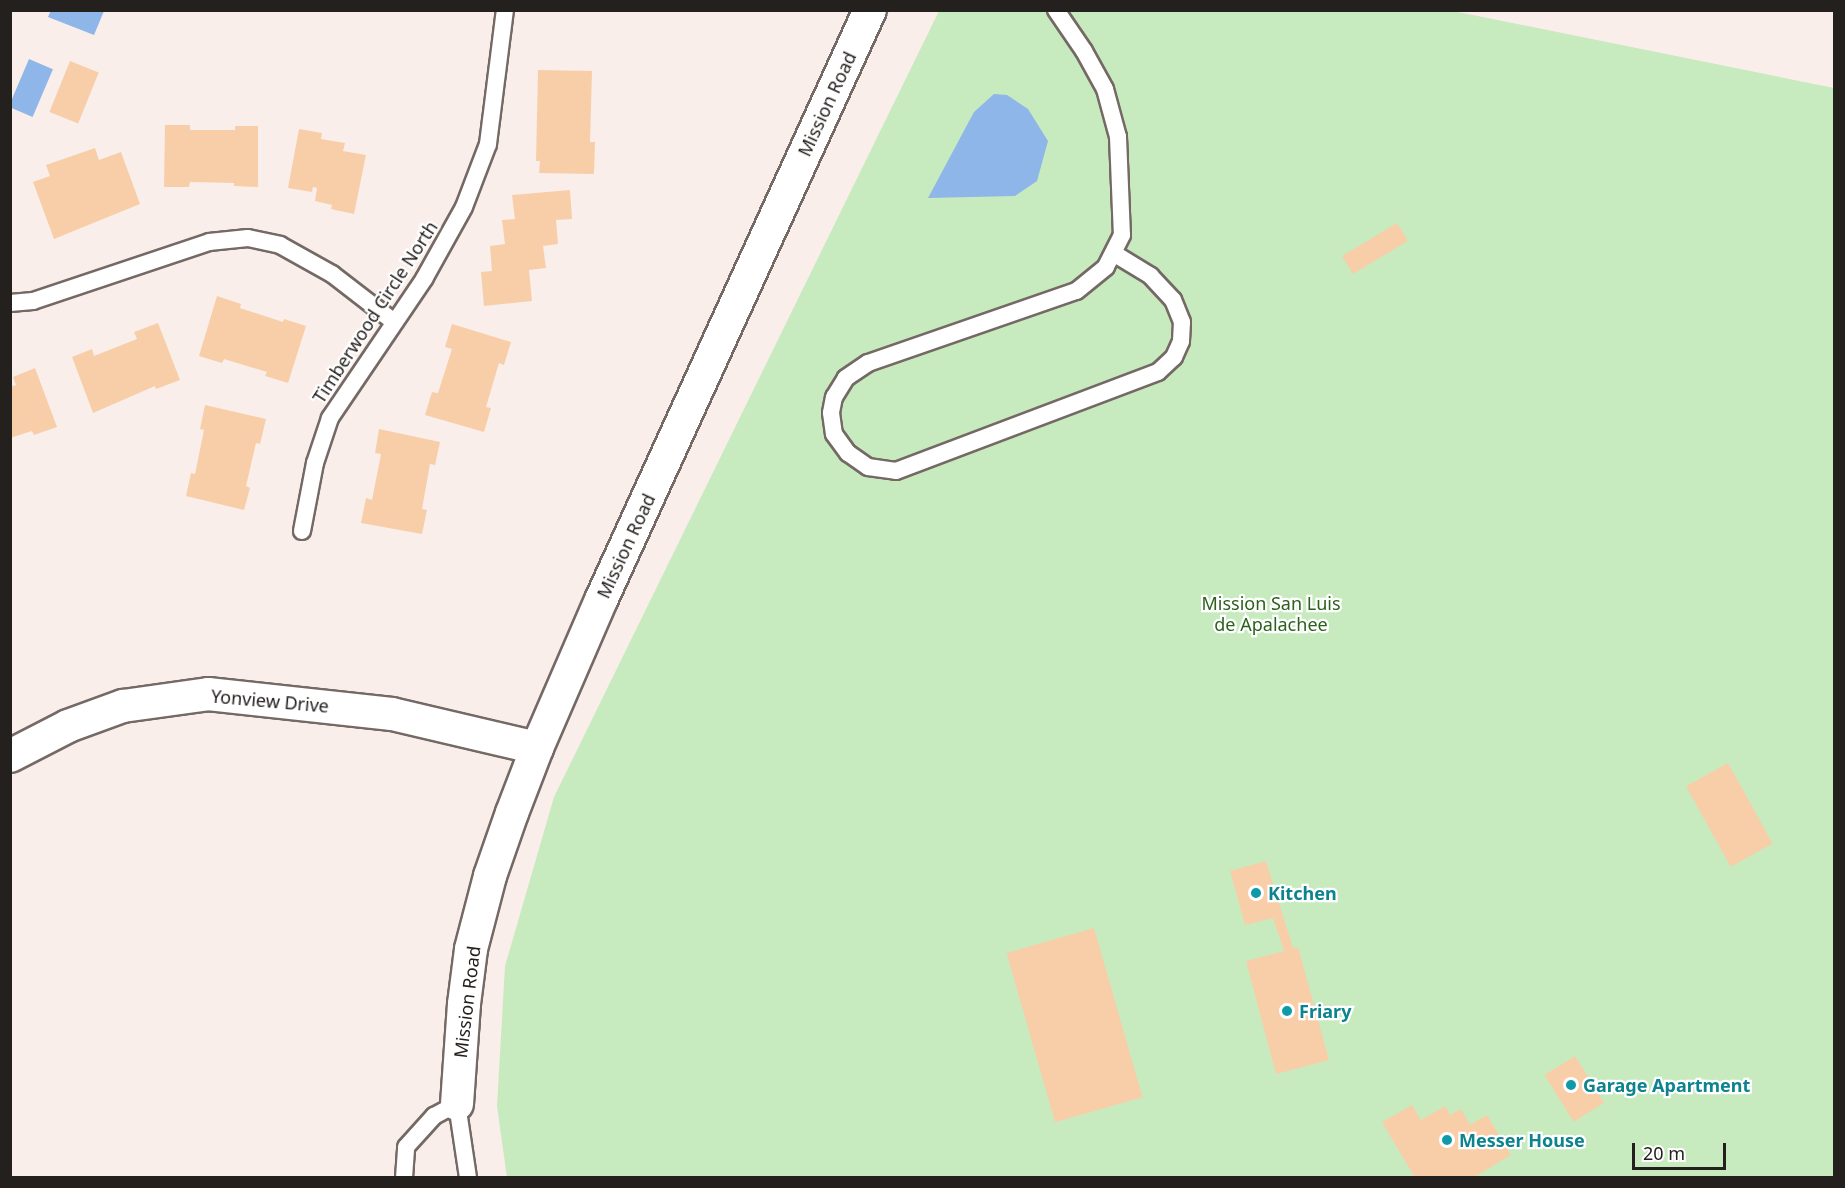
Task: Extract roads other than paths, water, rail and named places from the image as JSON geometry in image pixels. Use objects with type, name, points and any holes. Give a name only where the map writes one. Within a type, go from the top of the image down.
[{"type":"street","name":"Mission Road","points":[[457,1104],[464,1004],[471,949],[490,876],[537,748],[870,10]]},
{"type":"street","name":"Yonview Drive","points":[[10,756],[68,726],[123,706],[208,694],[392,714],[537,748]]},
{"type":"lane","name":"Timberwood Circle North","points":[[302,531],[315,463],[330,418],[424,279],[464,207],[488,144],[505,10]]},
{"type":"lane","points":[[1056,10],[1084,51],[1105,89],[1118,137],[1122,235],[1113,253],[1106,267],[1076,291],[868,363],[846,378],[834,397],[831,413],[834,434],[848,453],[868,466],[896,471],[1158,372],[1174,357],[1181,341],[1182,322],[1173,300],[1151,276],[1113,253]]},
{"type":"lane","points":[[10,303],[33,301],[209,242],[248,238],[280,245],[332,274],[394,322]]},
{"type":"lane","points":[[404,1178],[405,1147],[434,1116],[457,1104],[468,1178]]},
{"type":"water","points":[[51,10],[104,11],[94,35],[48,17]]},
{"type":"water","points":[[29,59],[53,69],[33,117],[10,107]]},
{"type":"water","points":[[994,94],[1007,95],[1028,109],[1048,141],[1037,181],[1015,196],[928,198],[974,112]]},
{"type":"place","name":"Kitchen","points":[[1256,893]]},
{"type":"place","name":"Friary","points":[[1287,1011]]},
{"type":"place","name":"Garage Apartment","points":[[1571,1085]]},
{"type":"place","name":"Messer House","points":[[1447,1140]]},
{"type":"park label","name":"Mission San Luis de Apalachee","points":[[1271,614]]}]
